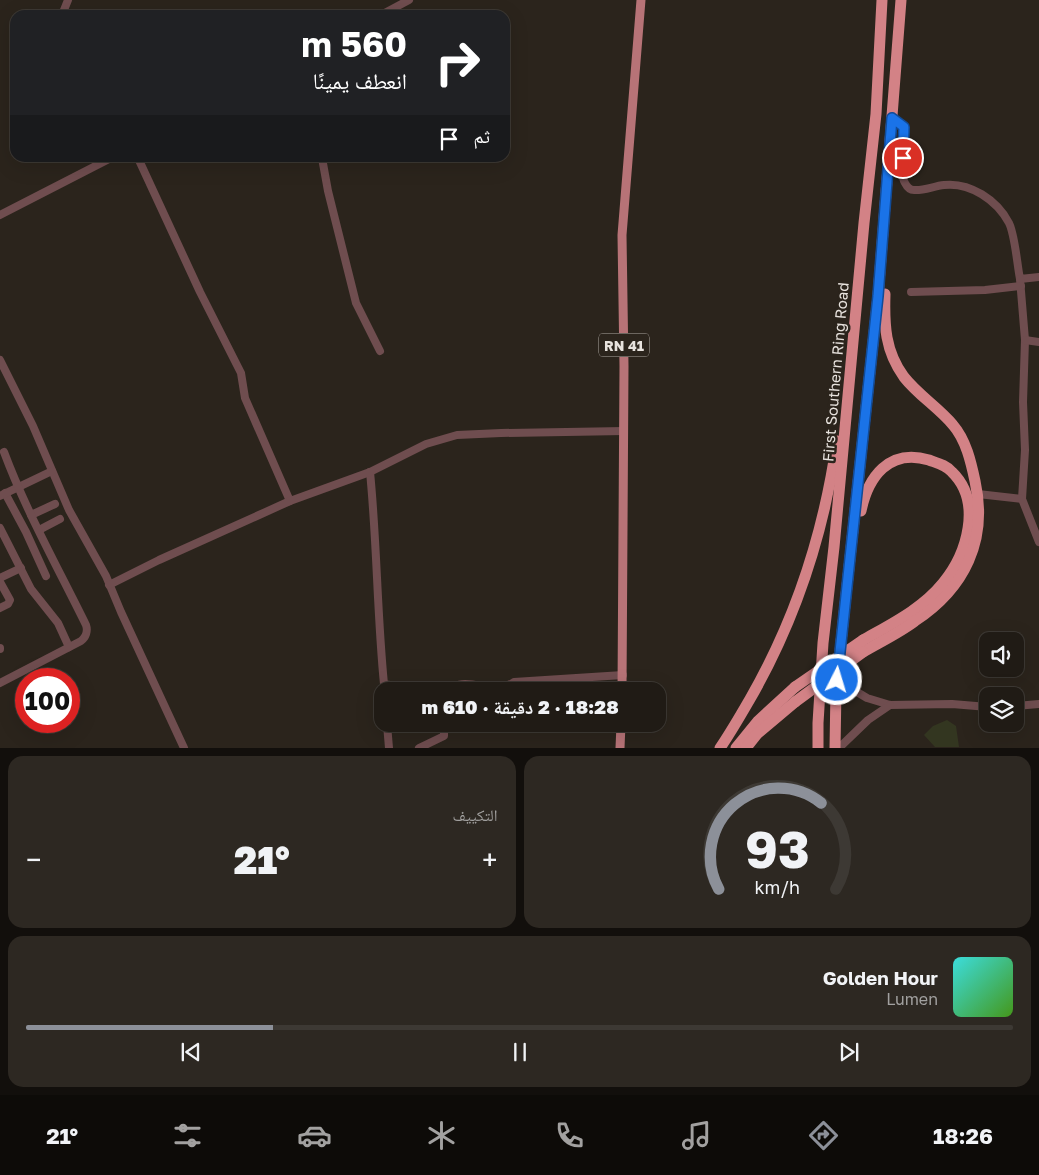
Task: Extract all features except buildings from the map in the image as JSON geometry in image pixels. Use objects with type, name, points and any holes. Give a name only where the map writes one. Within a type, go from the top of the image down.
[{"type":"highway","name":"First Southern Ring Road","points":[[818,748],[823,643],[876,114],[882,0]]},
{"type":"highway","points":[[835,748],[834,724],[837,680],[878,296],[901,0]]},
{"type":"highway","points":[[746,748],[757,734],[795,702],[863,652],[916,621],[935,605],[956,583],[976,546],[979,522],[978,494],[965,446],[954,426],[905,378],[891,354],[885,332],[887,188]]},
{"type":"highway","points":[[724,748],[764,674],[802,590],[818,540],[828,500],[839,427],[864,223]]},
{"type":"highway","points":[[734,748],[758,721],[796,687],[863,640],[914,610],[944,583],[963,548],[968,531],[969,515],[967,499],[961,482],[941,464],[923,458],[904,458],[892,461],[881,468],[872,480],[866,492],[862,509],[842,626]]},
{"type":"highway","points":[[720,748],[764,674]]},
{"type":"main road","name":"RN 41","points":[[623,682],[624,431],[622,235],[641,0]]},
{"type":"main road","points":[[620,748],[621,732]]},
{"type":"street","points":[[390,10],[409,0]]},
{"type":"street","points":[[892,118],[904,127],[902,172],[906,186],[915,190],[955,185],[972,190],[984,195],[1000,209],[1010,224],[1021,282],[1025,340],[1023,402],[1025,450],[1022,499],[1039,542]]},
{"type":"street","points":[[0,215],[99,162]]},
{"type":"street","points":[[140,162],[240,373],[245,398],[290,501]]},
{"type":"street","points":[[323,162],[328,191],[356,303],[380,351]]},
{"type":"street","points":[[911,292],[985,290],[1039,277]]},
{"type":"street","points":[[1025,340],[1039,342]]},
{"type":"street","points":[[0,360],[34,426],[69,510],[109,585],[184,748]]},
{"type":"street","points":[[109,585],[158,560],[290,501],[370,472],[426,444],[457,435],[624,431]]},
{"type":"street","points":[[0,683],[84,639],[87,628],[17,487],[4,452]]},
{"type":"street","points":[[46,576],[26,532],[2,494],[52,471]]},
{"type":"street","points":[[370,472],[374,509],[379,631],[384,682]]},
{"type":"street","points":[[978,494],[1022,499]]},
{"type":"street","points":[[31,515],[55,504]]},
{"type":"street","points":[[39,530],[60,519]]},
{"type":"street","points":[[0,528],[31,589],[58,623],[69,647]]},
{"type":"street","points":[[0,608],[8,604],[10,600],[0,580],[21,568]]},
{"type":"street","points":[[514,682],[623,675]]},
{"type":"street","points":[[837,680],[866,698],[890,705],[952,704],[979,706]]},
{"type":"street","points":[[1024,705],[1039,704]]},
{"type":"street","points":[[839,748],[868,720],[890,705]]},
{"type":"street","points":[[388,732],[389,748]]},
{"type":"street","points":[[418,748],[444,736],[444,732]]},
{"type":"green space","points":[[947,720],[956,726],[959,747],[935,747],[924,735],[933,726]]},
{"type":"route","points":[[837,680],[878,296],[892,118],[904,127],[903,158]]}]
